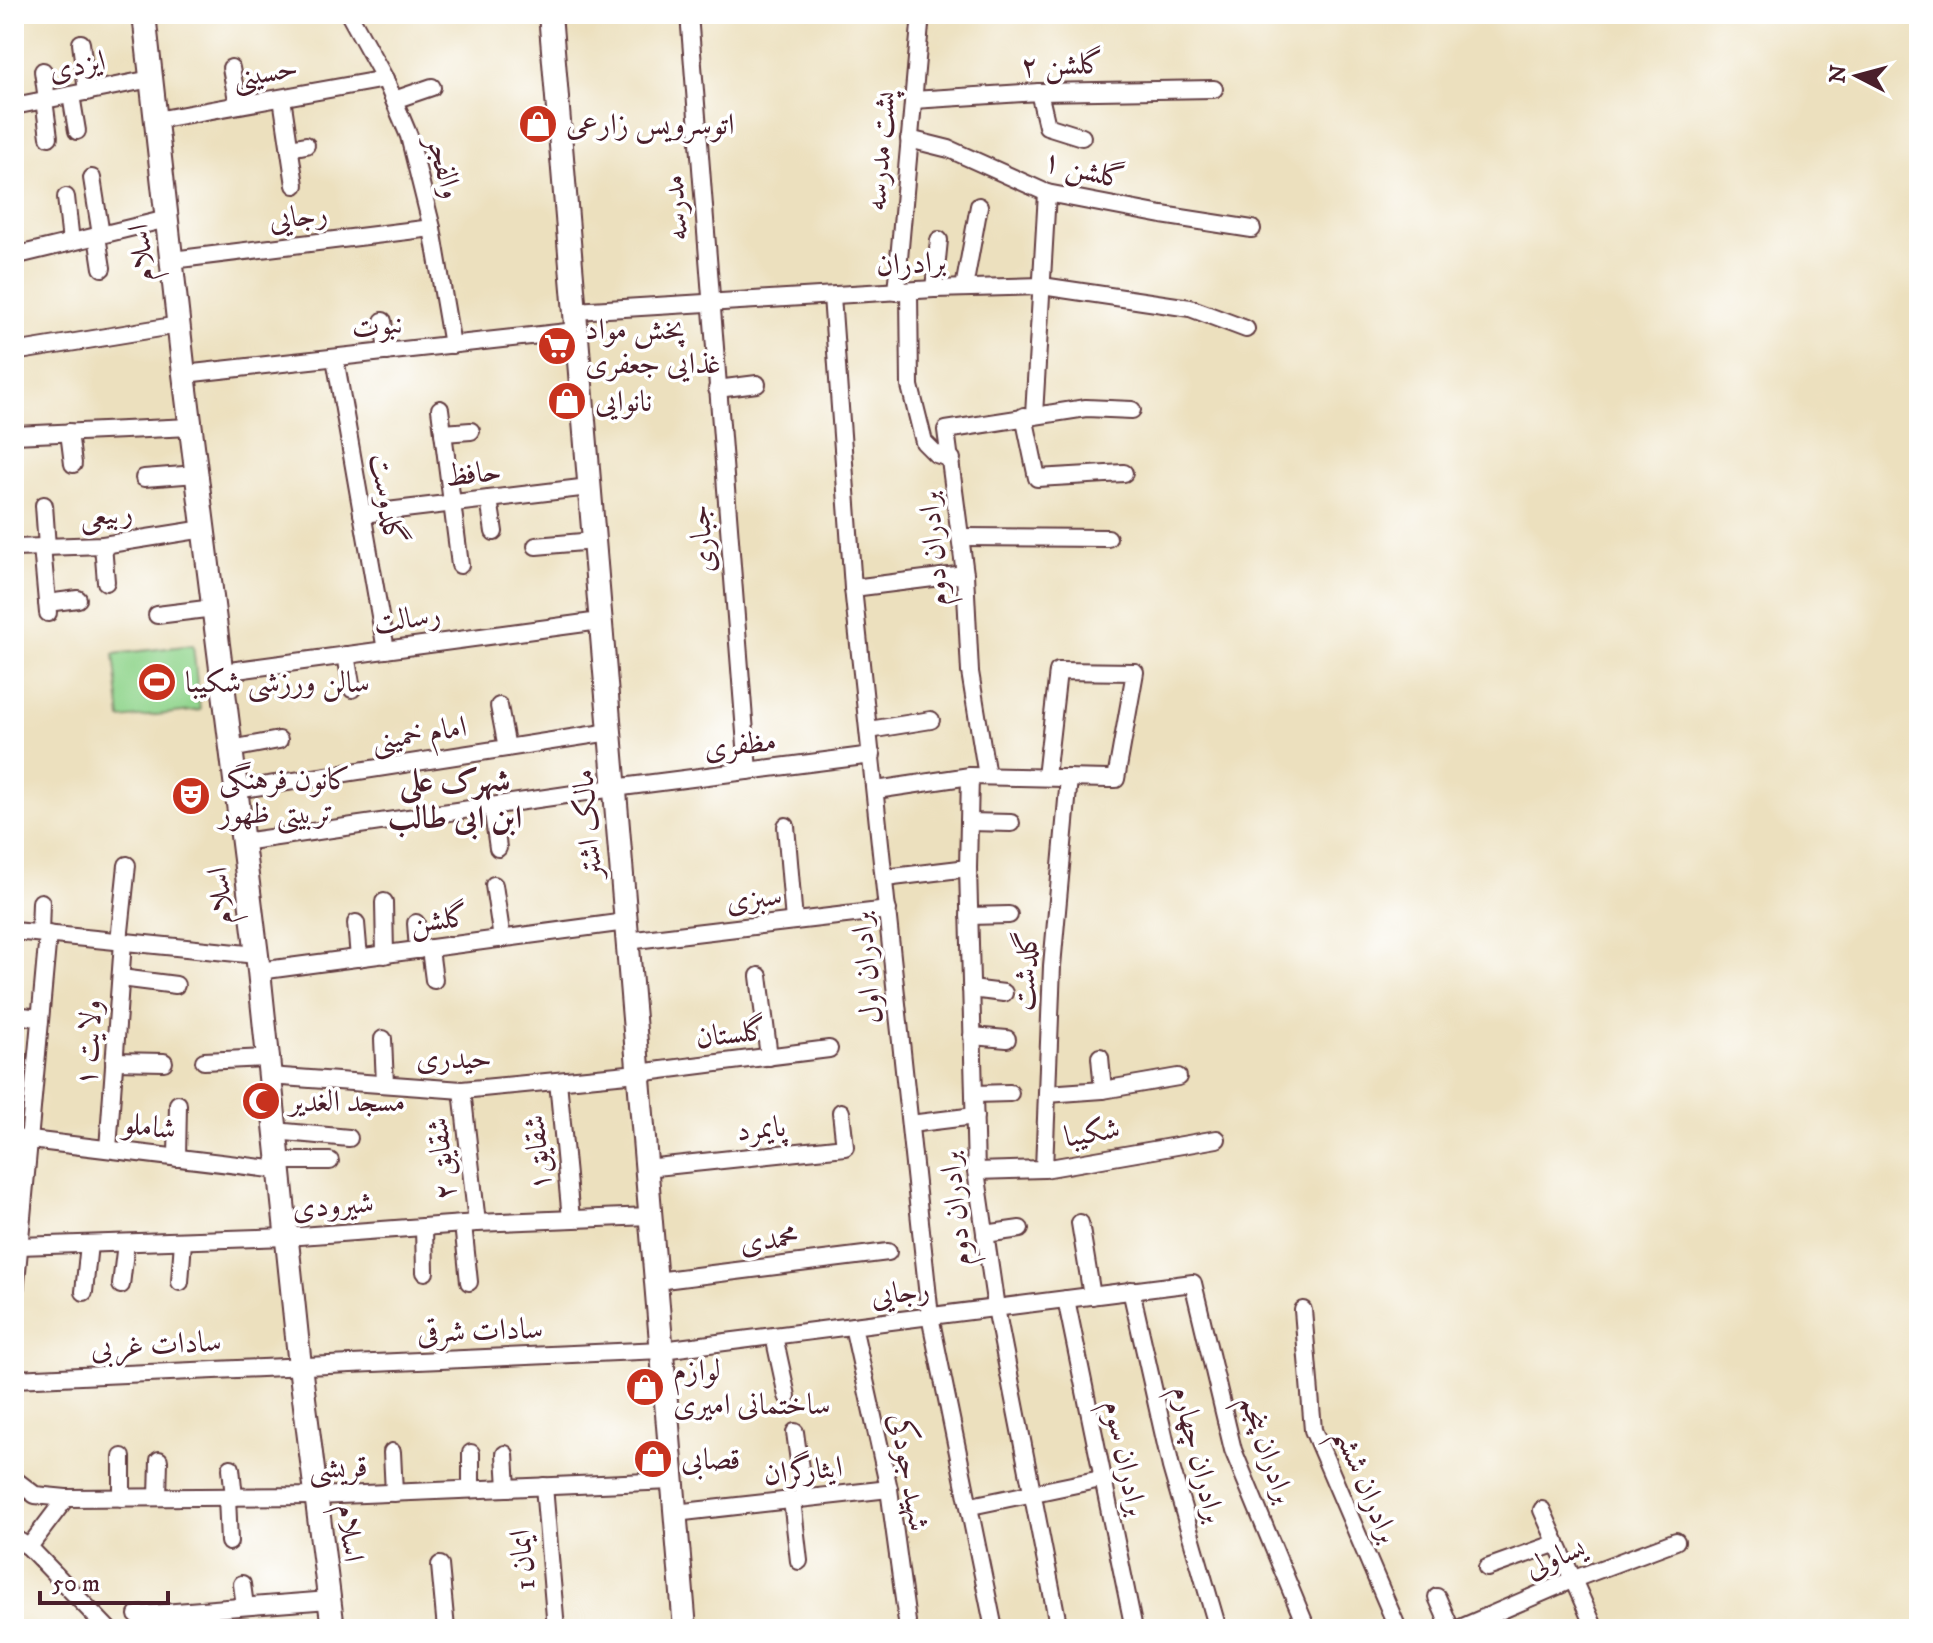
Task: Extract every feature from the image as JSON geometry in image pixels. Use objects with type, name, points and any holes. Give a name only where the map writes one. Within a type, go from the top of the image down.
[{"type":"street","name":"اسلام","points":[[144,14],[184,374],[258,963],[300,1366],[333,1629]]},
{"type":"street","name":"والفجر","points":[[349,14],[385,79],[409,136],[432,228],[452,345]]},
{"type":"street","name":"مالک اشتر","points":[[550,14],[685,1629]]},
{"type":"street","name":"مدرسه","points":[[689,14],[710,303]]},
{"type":"street","name":"پشت مدرسه","points":[[903,291],[909,139],[921,14]]},
{"type":"street","points":[[77,131],[81,43]]},
{"type":"street","points":[[231,68],[238,105]]},
{"type":"street","points":[[43,71],[49,137]]},
{"type":"street","name":"ایزدی","points":[[14,106],[151,79]]},
{"type":"street","name":"حسینی","points":[[156,120],[385,79]]},
{"type":"street","points":[[394,100],[432,87]]},
{"type":"street","name":"گلشن ۲","points":[[913,100],[1039,92],[1214,89]]},
{"type":"street","points":[[1039,92],[1047,126],[1082,137]]},
{"type":"street","points":[[282,98],[298,146],[295,185]]},
{"type":"street","points":[[14,127],[17,147]]},
{"type":"street","name":"گلشن ۱","points":[[909,139],[949,149],[1047,193],[1252,229]]},
{"type":"street","points":[[92,178],[102,268]]},
{"type":"street","points":[[1047,193],[1042,286],[1029,416],[1037,478],[1124,473]]},
{"type":"street","points":[[66,197],[71,242]]},
{"type":"street","points":[[964,288],[979,206]]},
{"type":"street","points":[[14,256],[167,219]]},
{"type":"street","name":"رجایی","points":[[172,260],[432,228]]},
{"type":"street","points":[[934,289],[939,240]]},
{"type":"street","name":"برادران","points":[[576,321],[710,303],[934,289],[1042,286],[1190,308],[1246,329]]},
{"type":"street","name":"برادران دوم","points":[[903,291],[910,386],[924,442],[936,454],[952,459]]},
{"type":"street","name":"برادران اول","points":[[832,296],[853,588],[930,1316],[994,1629]]},
{"type":"street","name":"جباری","points":[[710,303],[748,771]]},
{"type":"street","points":[[383,321],[387,352]]},
{"type":"street","name":"نبوت","points":[[184,374],[452,345],[576,321]]},
{"type":"street","points":[[14,352],[179,325]]},
{"type":"street","name":"گلدوست","points":[[335,358],[386,650]]},
{"type":"street","points":[[717,389],[757,384]]},
{"type":"street","points":[[1029,416],[1086,408],[1132,410]]},
{"type":"street","points":[[440,409],[460,565]]},
{"type":"street","name":"برادران دوم","points":[[1029,416],[946,430],[962,537],[979,776],[969,822],[968,868],[976,1171],[996,1308],[1059,1629]]},
{"type":"street","points":[[14,435],[191,427]]},
{"type":"street","points":[[443,433],[471,431]]},
{"type":"street","points":[[69,432],[73,464]]},
{"type":"street","points":[[144,478],[197,474]]},
{"type":"street","name":"حافظ","points":[[362,514],[589,487]]},
{"type":"street","points":[[489,499],[494,532]]},
{"type":"street","points":[[44,505],[48,608],[78,599]]},
{"type":"street","name":"ربیعی","points":[[14,548],[103,545],[204,529]]},
{"type":"street","points":[[962,537],[1108,538]]},
{"type":"street","points":[[536,546],[594,541]]},
{"type":"street","points":[[103,545],[106,582]]},
{"type":"street","points":[[853,588],[965,574]]},
{"type":"street","points":[[157,615],[214,608]]},
{"type":"street","name":"رسالت","points":[[222,672],[600,621]]},
{"type":"street","points":[[346,655],[352,689]]},
{"type":"street","points":[[876,790],[979,776],[1116,779],[1135,672],[1058,671],[1046,777]]},
{"type":"street","points":[[499,706],[507,748]]},
{"type":"street","points":[[869,730],[931,720]]},
{"type":"street","name":"امام خمینی","points":[[236,790],[610,732]]},
{"type":"street","points":[[231,749],[279,740]]},
{"type":"street","name":"مظفری","points":[[243,842],[614,788],[872,755]]},
{"type":"street","name":"گلدشت","points":[[1044,1169],[1052,966],[1069,778]]},
{"type":"street","points":[[492,806],[498,848]]},
{"type":"street","points":[[969,822],[1011,823]]},
{"type":"street","points":[[786,826],[794,921]]},
{"type":"street","name":"ولایت ۱","points":[[108,1149],[127,865]]},
{"type":"street","points":[[885,878],[968,868]]},
{"type":"street","points":[[494,885],[502,939]]},
{"type":"street","points":[[14,1304],[22,1139],[40,1018],[44,934],[41,902]]},
{"type":"street","points":[[384,902],[385,955]]},
{"type":"street","name":"سبزی","points":[[627,932],[794,921],[888,910]]},
{"type":"street","points":[[969,916],[1009,915]]},
{"type":"street","points":[[356,923],[359,958]]},
{"type":"street","points":[[416,923],[434,980]]},
{"type":"street","name":"گلشن","points":[[14,931],[121,941],[258,963],[359,958],[502,939],[627,932]]},
{"type":"street","points":[[759,976],[769,1057]]},
{"type":"street","points":[[121,978],[176,985]]},
{"type":"street","points":[[971,989],[1004,993]]},
{"type":"street","points":[[14,1015],[40,1018]]},
{"type":"street","points":[[972,1036],[1007,1039]]},
{"type":"street","points":[[383,1039],[385,1084]]},
{"type":"street","name":"گلستان","points":[[638,1073],[829,1049]]},
{"type":"street","points":[[1100,1057],[1103,1090]]},
{"type":"street","points":[[114,1061],[164,1062]]},
{"type":"street","name":"حیدری","points":[[204,1061],[385,1084],[462,1090],[638,1073]]},
{"type":"street","points":[[1047,1094],[1103,1090],[1178,1077]]},
{"type":"street","name":"شقایق۱","points":[[558,1081],[571,1219]]},
{"type":"street","name":"شقایق ۲","points":[[462,1090],[470,1223],[469,1282]]},
{"type":"street","points":[[974,1094],[1010,1093]]},
{"type":"street","points":[[177,1158],[178,1104]]},
{"type":"street","name":"پایمرد","points":[[646,1168],[845,1147],[841,1112]]},
{"type":"street","points":[[910,1124],[975,1116]]},
{"type":"street","points":[[275,1131],[349,1138]]},
{"type":"street","name":"شاملو","points":[[22,1139],[177,1158],[278,1166],[330,1161]]},
{"type":"street","name":"شکیبا","points":[[976,1171],[1044,1169],[1217,1139]]},
{"type":"street","name":"شیرودی","points":[[19,1246],[286,1237],[470,1223],[650,1216]]},
{"type":"street","points":[[1080,1223],[1092,1296]]},
{"type":"street","points":[[424,1227],[425,1272]]},
{"type":"street","points":[[985,1234],[1020,1229]]},
{"type":"street","points":[[180,1282],[183,1241]]},
{"type":"street","points":[[121,1285],[126,1243]]},
{"type":"street","points":[[84,1292],[89,1244]]},
{"type":"street","name":"محمدی","points":[[656,1281],[888,1252]]},
{"type":"street","name":"رجایی","points":[[662,1350],[1193,1283]]},
{"type":"street","name":"برادران پنجم","points":[[1193,1283],[1233,1450],[1307,1629]]},
{"type":"street","name":"برادران چهارم","points":[[1131,1290],[1171,1467],[1218,1629]]},
{"type":"street","name":"برادران سوم","points":[[1066,1299],[1134,1629]]},
{"type":"street","name":"برادران ششم","points":[[1303,1310],[1313,1430],[1398,1629]]},
{"type":"street","name":"شهید جودکی","points":[[853,1326],[889,1489],[908,1629]]},
{"type":"street","points":[[774,1336],[787,1396]]},
{"type":"street","name":"سادات شرقی","points":[[300,1366],[662,1350]]},
{"type":"street","name":"سادات غربی","points":[[14,1379],[300,1366]]},
{"type":"street","points":[[795,1432],[799,1561]]},
{"type":"street","points":[[392,1452],[394,1493]]},
{"type":"street","points":[[471,1453],[471,1489]]},
{"type":"street","points":[[505,1454],[507,1488]]},
{"type":"street","points":[[122,1457],[122,1498]]},
{"type":"street","points":[[158,1497],[159,1460]]},
{"type":"street","points":[[229,1542],[231,1468]]},
{"type":"street","name":"قریشی","points":[[14,1479],[35,1495],[66,1498],[316,1496],[672,1481]]},
{"type":"street","points":[[971,1506],[1101,1479]]},
{"type":"street","name":"ایمان 1","points":[[544,1486],[556,1629]]},
{"type":"street","name":"ایثارگران","points":[[675,1513],[889,1489]]},
{"type":"street","points":[[66,1498],[21,1542],[108,1629]]},
{"type":"street","points":[[1542,1510],[1595,1629]]},
{"type":"street","name":"یساولی","points":[[1458,1629],[1574,1579],[1676,1541]]},
{"type":"street","points":[[1487,1568],[1557,1543]]},
{"type":"street","points":[[440,1565],[446,1629]]},
{"type":"street","points":[[242,1584],[245,1606]]},
{"type":"street","points":[[1437,1597],[1451,1629]]},
{"type":"street","points":[[137,1615],[329,1600]]},
{"type":"green space","name":"سالن ورزشی شکیبا","points":[[193,645],[200,710],[121,719],[114,654]]},
{"type":"place","name":"اتوسرویس زارعی","points":[[538,124]]},
{"type":"place","name":"پخش مواد غذایی جعفری","points":[[557,346]]},
{"type":"place","name":"نانوایی","points":[[567,401]]},
{"type":"place","name":"سالن ورزشی شکیبا","points":[[157,682]]},
{"type":"place","name":"کانون فرهنگی تربیتی ظهور","points":[[191,796]]},
{"type":"place","name":"مسجد الغدیر","points":[[261,1101]]},
{"type":"place","name":"لوازم ساختمانی امیری","points":[[645,1387]]},
{"type":"place","name":"قصابی","points":[[653,1459]]},
{"type":"district","name":"شهرک علی ابن ابی طالب","points":[[455,798]]}]
